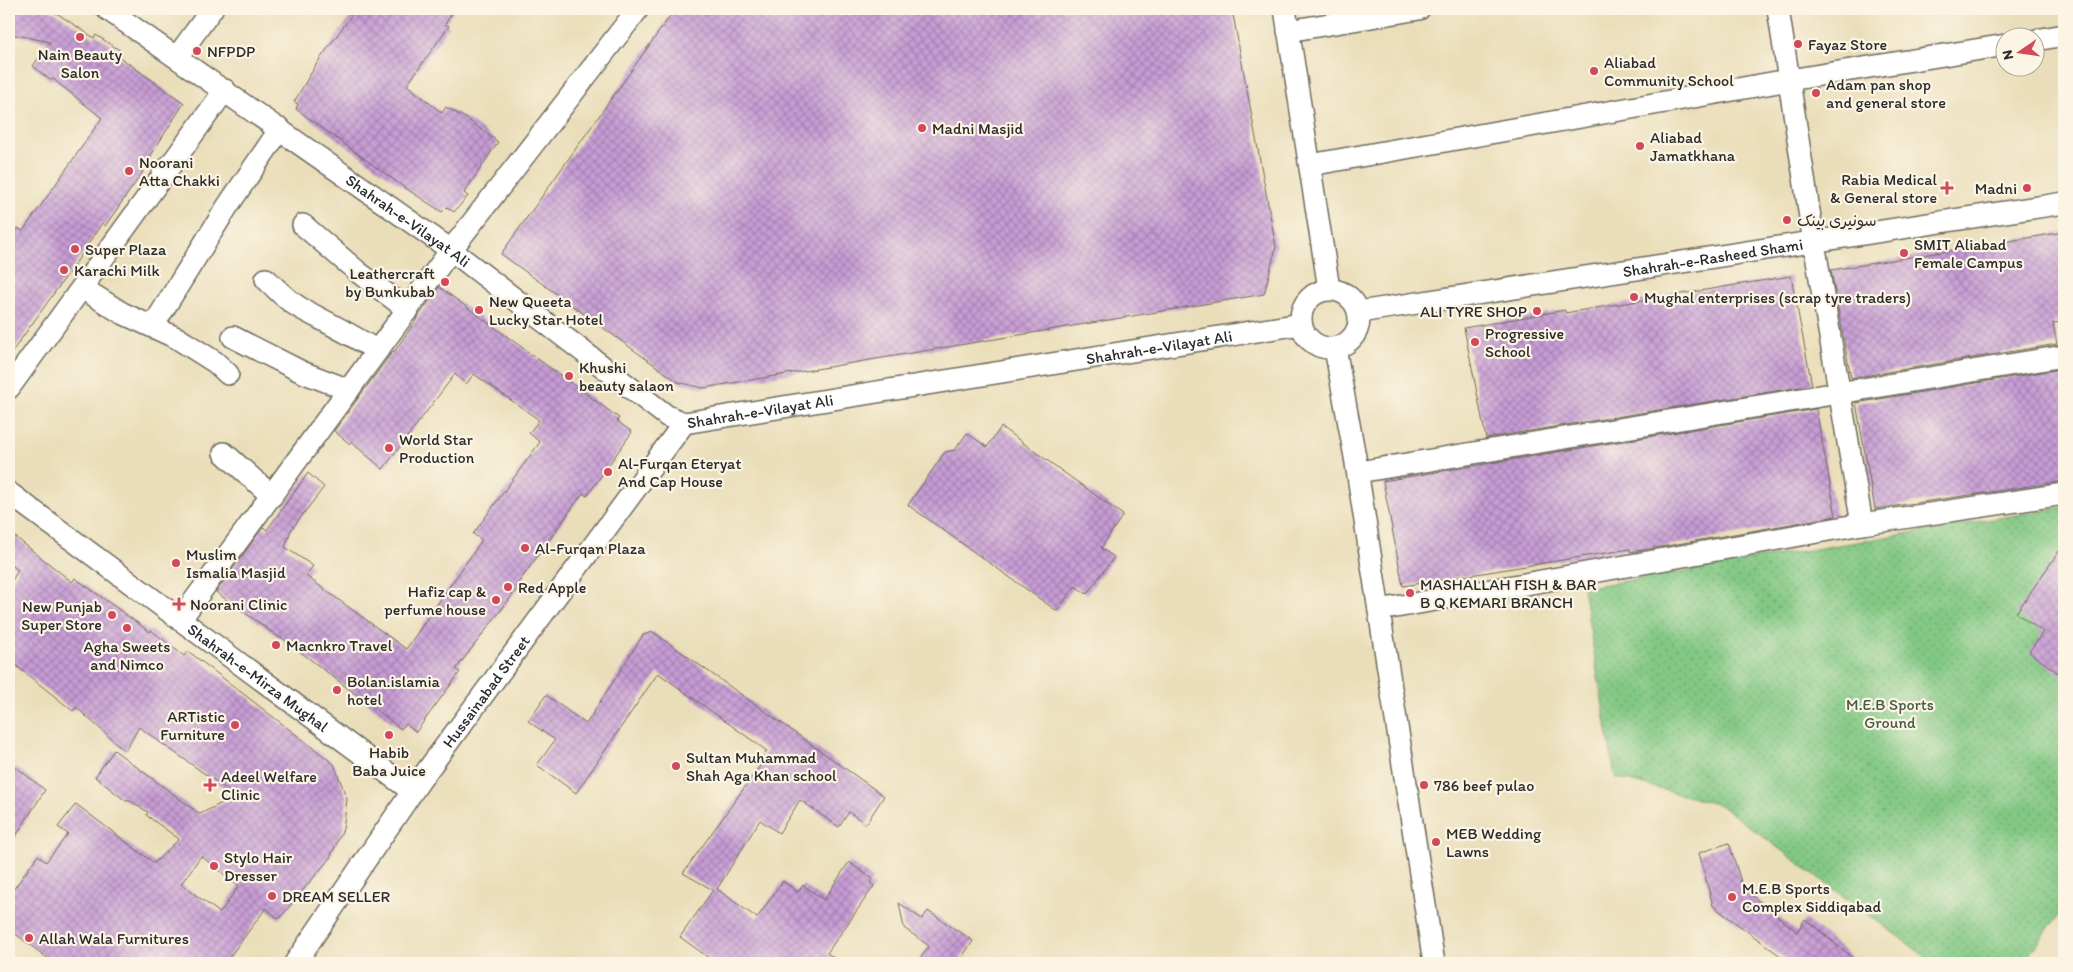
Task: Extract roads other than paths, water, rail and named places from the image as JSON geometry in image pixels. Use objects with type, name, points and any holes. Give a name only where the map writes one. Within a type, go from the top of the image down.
[{"type":"street","name":"Shahrah-e-Vilayat Ali","points":[[107,9],[451,250],[667,416],[684,423],[1301,324]]},
{"type":"street","points":[[177,57],[212,9]]},
{"type":"street","points":[[180,620],[451,250],[638,9]]},
{"type":"street","points":[[1285,9],[1329,289]]},
{"type":"street","points":[[1288,31],[1419,9]]},
{"type":"street","points":[[1778,9],[1814,243],[1862,524]]},
{"type":"street","points":[[2046,38],[2064,35]]},
{"type":"street","points":[[1310,165],[1789,80],[1996,47]]},
{"type":"street","points":[[9,388],[225,90]]},
{"type":"street","points":[[153,326],[227,206],[280,129]]},
{"type":"street","name":"Shahrah-e-Rasheed Shami","points":[[1359,312],[2064,203]]},
{"type":"street","points":[[303,225],[358,272],[408,310]]},
{"type":"street","points":[[266,280],[301,309],[355,336],[377,351]]},
{"type":"street","points":[[82,288],[122,312],[184,343],[215,362],[228,374]]},
{"type":"street","points":[[1329,289],[1339,290],[1348,295],[1355,302],[1359,312],[1360,322],[1357,332],[1344,345],[1335,348],[1317,345],[1304,333],[1301,324],[1304,304],[1319,291],[1329,289]]},
{"type":"street","points":[[233,337],[302,372],[349,390]]},
{"type":"street","points":[[1335,348],[1358,472],[1434,963]]},
{"type":"street","points":[[1358,472],[2064,356]]},
{"type":"street","name":"Hussainabad Street","points":[[295,963],[412,791],[684,423]]},
{"type":"street","points":[[224,453],[272,496]]},
{"type":"street","name":"Shahrah-e-Mirza Mughal","points":[[9,493],[412,791]]},
{"type":"street","points":[[1379,610],[1862,524],[2064,494]]},
{"type":"place","name":"Nain Beauty Salon","points":[[80,37]]},
{"type":"place","name":"Fayaz Store","points":[[1798,44]]},
{"type":"place","name":"NFPDP","points":[[197,51]]},
{"type":"place","name":"Aliabad Community School","points":[[1594,71]]},
{"type":"place","name":"Adam pan shop and general store","points":[[1816,93]]},
{"type":"place","name":"Madni Masjid","points":[[922,128]]},
{"type":"place","name":"Aliabad Jamatkhana","points":[[1640,146]]},
{"type":"place","name":"Noorani Atta Chakki","points":[[129,171]]},
{"type":"place","name":"Rabia Medical & General store","points":[[1947,188]]},
{"type":"place","name":"Madni","points":[[2027,188]]},
{"type":"place","name":"سونیری بینک","points":[[1787,220]]},
{"type":"place","name":"Super Plaza","points":[[75,249]]},
{"type":"place","name":"SMIT Aliabad Female Campus","points":[[1904,253]]},
{"type":"place","name":"Karachi Milk","points":[[64,270]]},
{"type":"place","name":"Leathercraft by Bunkubab","points":[[445,282]]},
{"type":"place","name":"Mughal enterprises (scrap tyre traders)","points":[[1634,297]]},
{"type":"place","name":"New Queeta Lucky Star Hotel","points":[[479,310]]},
{"type":"place","name":"ALI TYRE SHOP","points":[[1537,311]]},
{"type":"place","name":"Progressive School","points":[[1475,342]]},
{"type":"place","name":"Khushi beauty salaon","points":[[569,376]]},
{"type":"place","name":"World Star Production","points":[[389,448]]},
{"type":"place","name":"Al-Furqan Eteryat And Cap House","points":[[608,472]]},
{"type":"place","name":"Al-Furqan Plaza","points":[[525,548]]},
{"type":"place","name":"Muslim Ismalia Masjid","points":[[176,563]]},
{"type":"place","name":"Red Apple","points":[[508,587]]},
{"type":"place","name":"MASHALLAH FISH & BAR B Q KEMARI BRANCH","points":[[1410,593]]},
{"type":"place","name":"Hafiz cap & perfume house","points":[[496,600]]},
{"type":"place","name":"Noorani Clinic","points":[[179,604]]},
{"type":"place","name":"New Punjab Super Store","points":[[112,615]]},
{"type":"place","name":"Agha Sweets and Nimco","points":[[127,628]]},
{"type":"place","name":"Macnkro Travel","points":[[276,645]]},
{"type":"place","name":"Bolan.islamia hotel","points":[[337,690]]},
{"type":"place","name":"ARTistic Furniture","points":[[235,725]]},
{"type":"place","name":"Habib Baba Juice","points":[[389,735]]},
{"type":"place","name":"Sultan Muhammad Shah Aga Khan school","points":[[676,766]]},
{"type":"place","name":"Adeel Welfare Clinic","points":[[210,785]]},
{"type":"place","name":"786 beef pulao","points":[[1424,785]]},
{"type":"place","name":"MEB Wedding Lawns","points":[[1436,842]]},
{"type":"place","name":"Stylo Hair Dresser","points":[[214,866]]},
{"type":"place","name":"DREAM SELLER","points":[[272,896]]},
{"type":"place","name":"M.E.B Sports Complex Siddiqabad","points":[[1732,897]]},
{"type":"place","name":"Allah Wala Furnitures","points":[[29,938]]},
{"type":"park label","name":"M.E.B Sports Ground","points":[[1890,713]]}]
